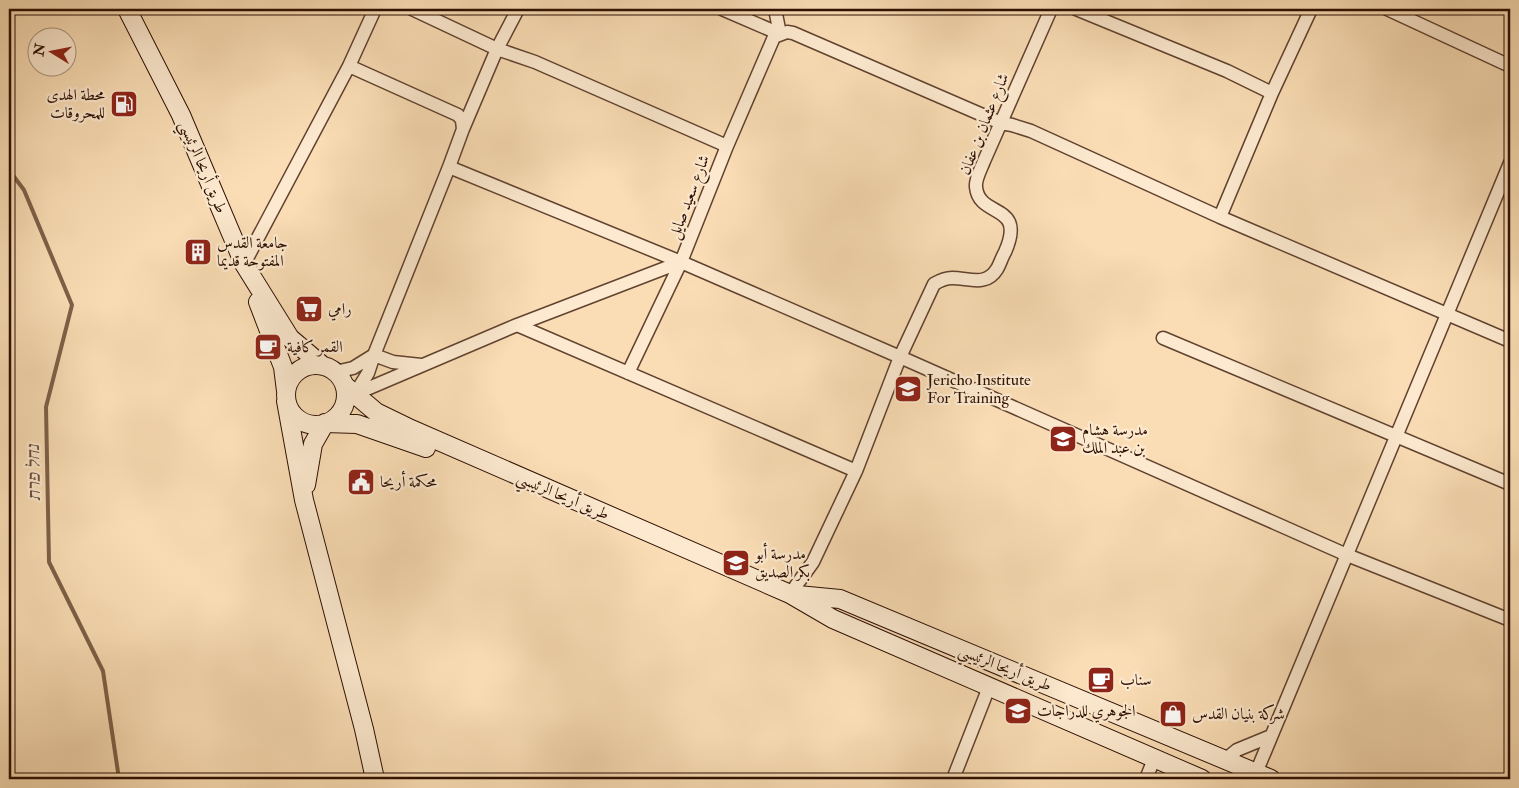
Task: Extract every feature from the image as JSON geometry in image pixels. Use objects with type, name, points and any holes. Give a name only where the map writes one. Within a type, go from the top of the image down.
[{"type":"main road","name":"طريق أريحا الرئيسي","points":[[127,9],[181,114],[244,264],[290,338],[376,412],[526,480],[790,594],[833,618],[989,688],[1202,779]]},
{"type":"main road","points":[[244,264],[283,366],[286,396],[304,500],[364,729],[375,779]]},
{"type":"main road","points":[[304,500],[312,444],[325,423],[333,419],[340,412],[344,404],[345,394],[339,379],[313,365],[295,373],[289,381],[286,396],[290,411],[297,418],[313,425],[325,423],[367,426],[443,454],[526,480]]},
{"type":"main road","name":"طريق أريحا الرئيسي","points":[[790,594],[840,599],[1264,776]]},
{"type":"street","points":[[244,264],[349,66],[375,9]]},
{"type":"street","name":"شارع سعيد صايل","points":[[412,9],[497,49],[535,62],[727,146],[681,262],[450,167]]},
{"type":"street","points":[[339,379],[368,372],[450,167],[463,129],[497,49],[518,9]]},
{"type":"street","points":[[722,9],[780,34]]},
{"type":"street","name":"شارع عثمان بن عفان","points":[[790,594],[813,562],[856,470],[900,357],[934,284],[950,278],[984,281],[991,277],[997,269],[1010,240],[1011,226],[1007,218],[983,202],[976,189],[976,184],[984,161],[1051,9]]},
{"type":"street","points":[[1076,9],[1226,71],[1272,93]]},
{"type":"street","points":[[1220,217],[1272,93],[1310,9]]},
{"type":"street","points":[[1387,9],[1510,66]]},
{"type":"street","points":[[777,11],[780,34]]},
{"type":"street","points":[[727,146],[774,37],[780,34],[793,33],[1001,123],[1031,131],[1220,217],[1510,341]]},
{"type":"street","points":[[349,66],[458,116],[462,120],[463,129]]},
{"type":"street","points":[[1264,776],[1271,736],[1510,163]]},
{"type":"street","points":[[628,373],[681,262]]},
{"type":"street","points":[[339,379],[423,365],[517,325],[681,262],[1347,555],[1510,620]]},
{"type":"street","points":[[517,325],[856,470]]},
{"type":"street","points":[[1163,338],[1510,484]]},
{"type":"street","points":[[374,355],[393,362],[423,365]]},
{"type":"street","points":[[339,379],[374,355]]},
{"type":"street","points":[[953,779],[989,688]]},
{"type":"street","points":[[1226,760],[1237,750],[1271,736]]},
{"type":"street","points":[[1146,779],[1154,759]]},
{"type":"waterway","name":"נחל פרת","points":[[9,170],[24,190],[72,305],[46,407],[49,562],[103,671],[119,779]]},
{"type":"place","name":"محطة الهدى للمحروقات","points":[[124,104]]},
{"type":"place","name":"جامعة القدس المفتوحة قديما","points":[[198,252]]},
{"type":"place","name":"رامي","points":[[309,309]]},
{"type":"place","name":"القمر كافية","points":[[268,347]]},
{"type":"place","name":"Jericho Institute For Training","points":[[908,389]]},
{"type":"place","name":"مدرسة هشام بن عبد الملك","points":[[1063,439]]},
{"type":"place","name":"محكمة أريحا","points":[[361,482]]},
{"type":"place","name":"مدرسة أبو بكر الصديق","points":[[736,563]]},
{"type":"place","name":"سناب","points":[[1101,680]]},
{"type":"place","name":"الجوهري للدراجات","points":[[1018,711]]},
{"type":"place","name":"شركة بنيان القدس","points":[[1173,714]]}]
